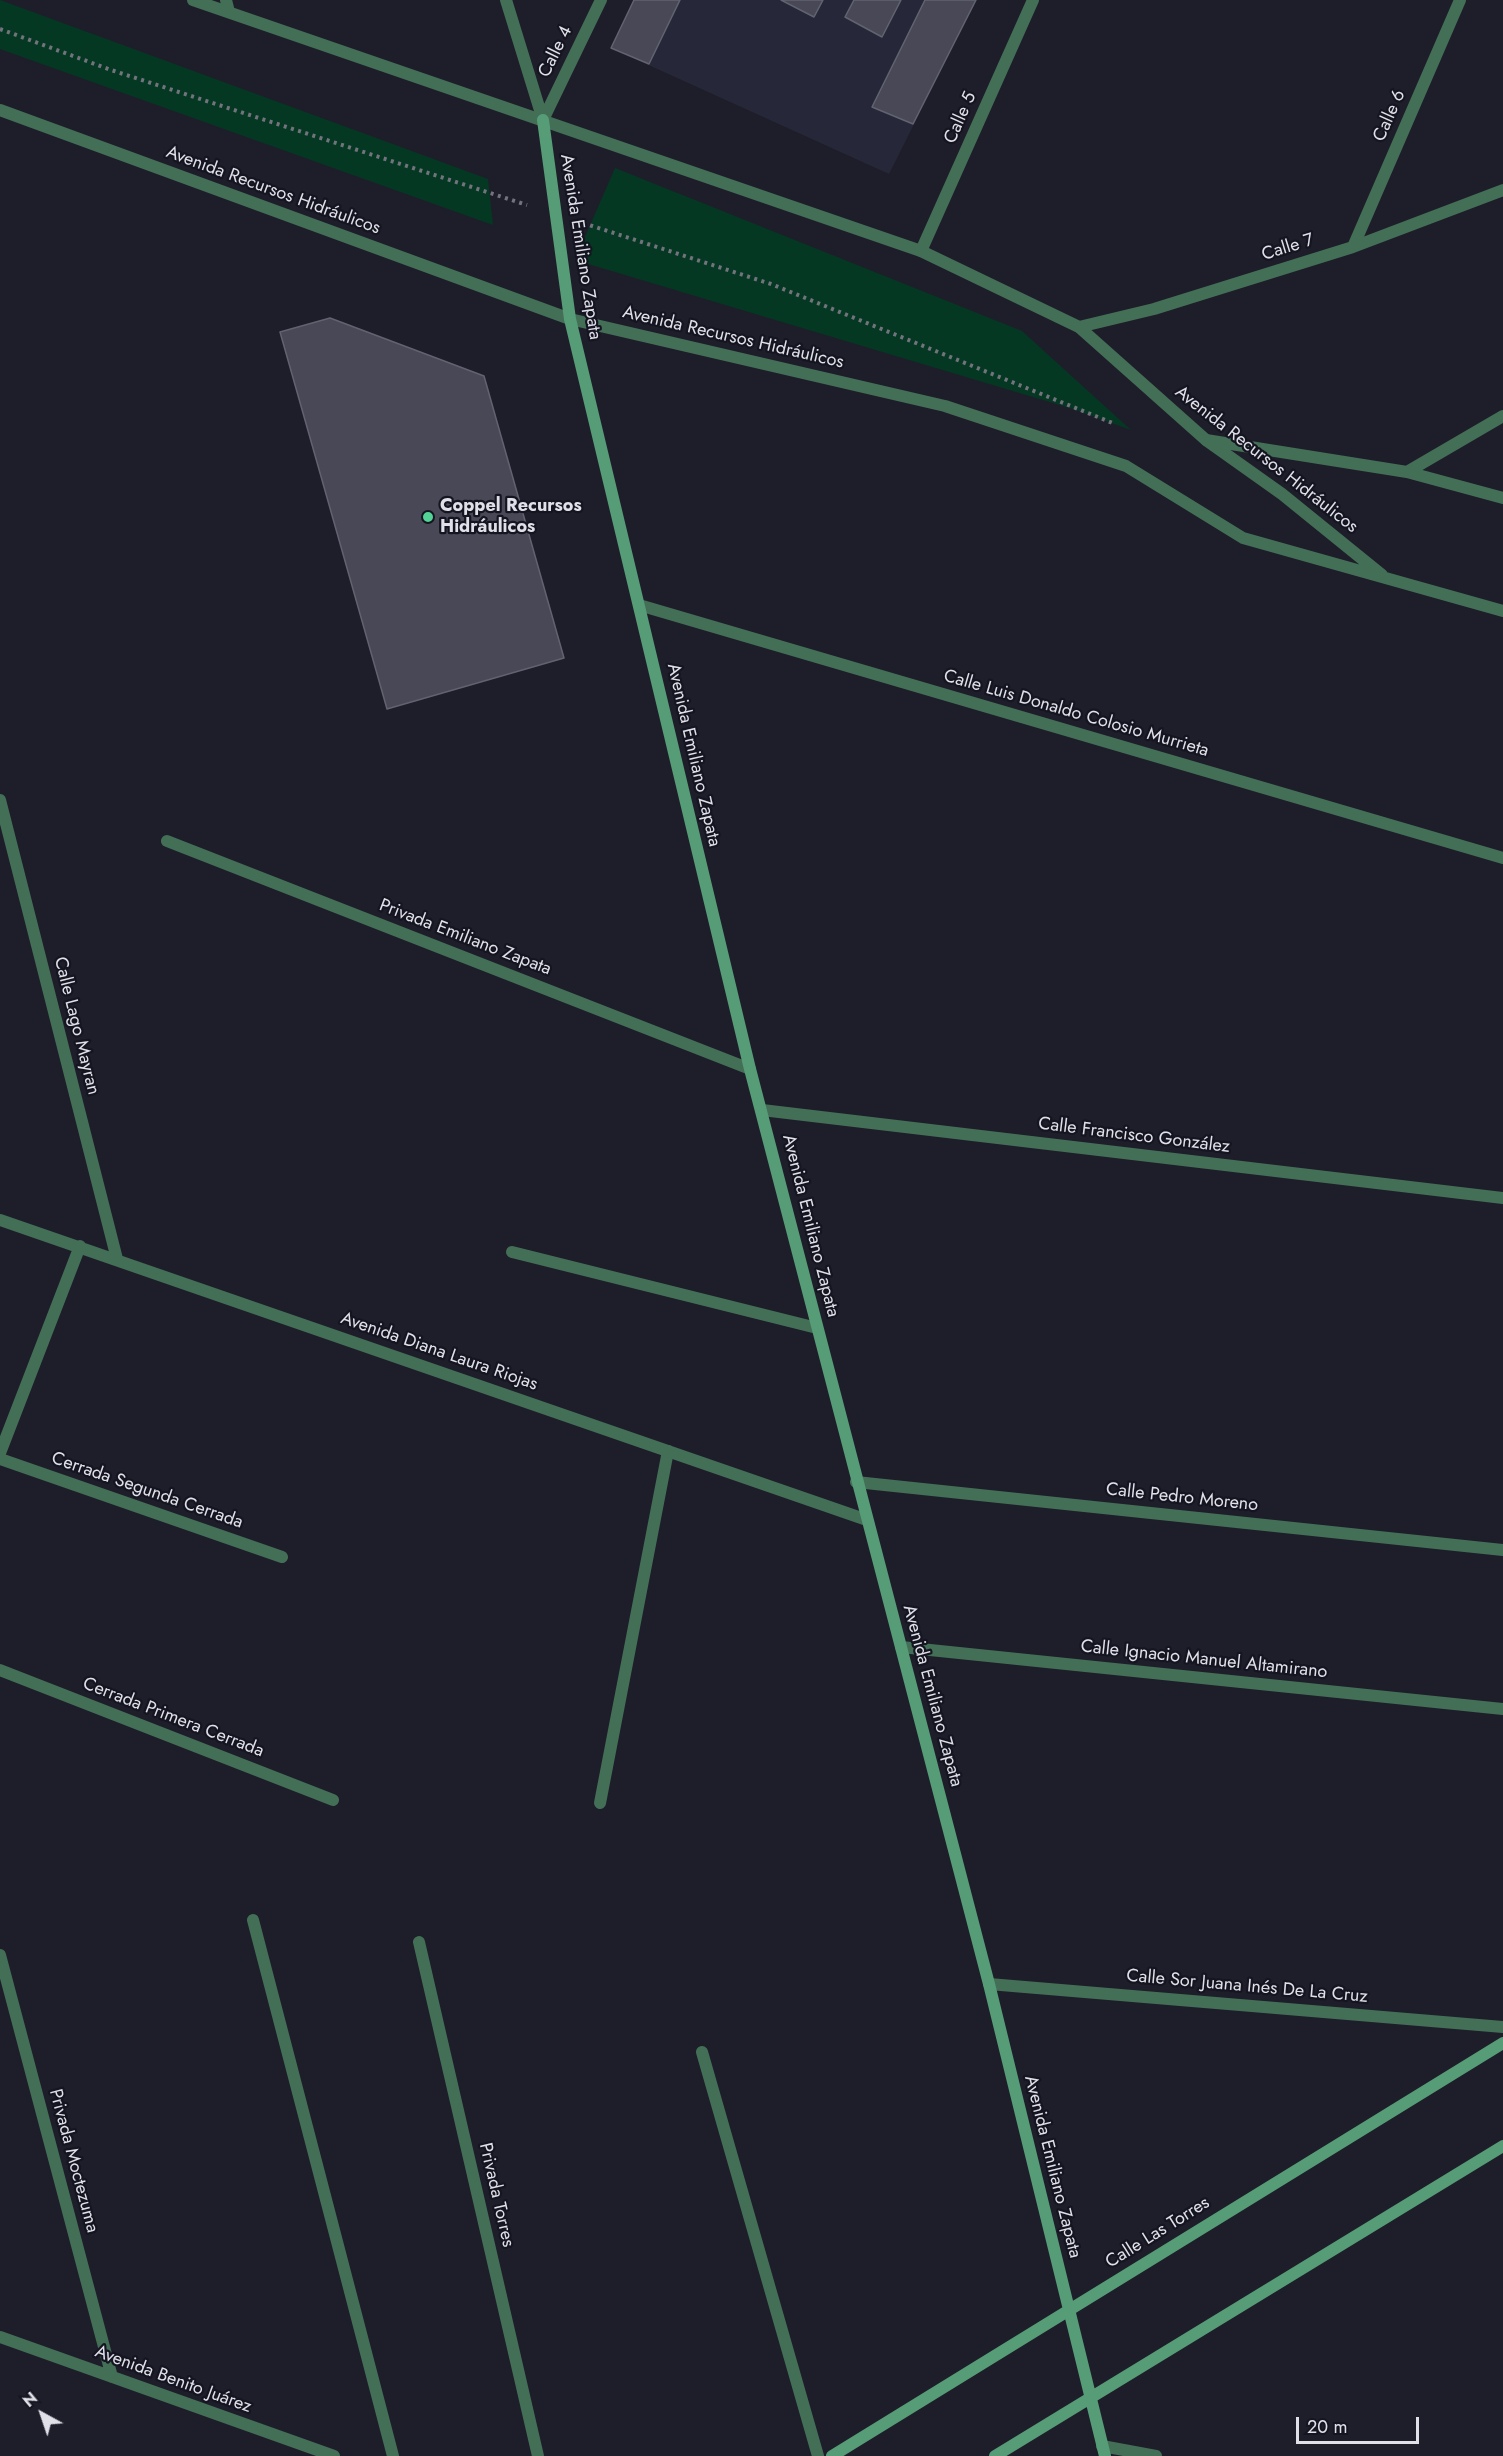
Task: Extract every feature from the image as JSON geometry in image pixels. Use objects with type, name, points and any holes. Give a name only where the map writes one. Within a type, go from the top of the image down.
[{"type":"main road","name":"Avenida Emiliano Zapata","points":[[543,120],[570,319],[750,1069],[856,1482],[989,1984],[1103,2451]]},
{"type":"main road","name":"Calle Las Torres","points":[[832,2456],[1503,2043]]},
{"type":"main road","points":[[995,2456],[1503,2146]]},
{"type":"street","name":"Avenida Recursos Hidráulicos","points":[[193,0],[228,6],[543,120],[921,251],[1079,327],[1206,440],[1282,494],[1386,578]]},
{"type":"street","name":"Avenida Emiliano Zapata","points":[[506,0],[543,120]]},
{"type":"street","name":"Calle 4","points":[[543,120],[601,0]]},
{"type":"street","name":"Calle 5","points":[[921,251],[1033,0]]},
{"type":"street","name":"Calle 6","points":[[1353,247],[1460,0]]},
{"type":"street","name":"Avenida Recursos Hidráulicos","points":[[0,110],[570,319],[945,406],[1126,466],[1243,538],[1503,611]]},
{"type":"street","name":"Calle 7","points":[[1079,327],[1154,309],[1353,247],[1503,190]]},
{"type":"street","points":[[1407,471],[1503,416]]},
{"type":"street","points":[[1206,440],[1407,471],[1503,498]]},
{"type":"street","name":"Calle Luis Donaldo Colosio Murrieta","points":[[639,604],[1503,858]]},
{"type":"street","name":"Calle Lago Mayran","points":[[0,801],[117,1260]]},
{"type":"street","name":"Privada Emiliano Zapata","points":[[167,841],[750,1069]]},
{"type":"street","name":"Calle Francisco González","points":[[762,1110],[1503,1198]]},
{"type":"street","name":"Avenida Diana Laura Riojas","points":[[0,1220],[867,1520]]},
{"type":"street","points":[[0,1453],[80,1246]]},
{"type":"street","points":[[512,1252],[817,1328]]},
{"type":"street","points":[[600,1803],[668,1451]]},
{"type":"street","name":"Cerrada Segunda Cerrada","points":[[0,1459],[282,1557]]},
{"type":"street","name":"Calle Pedro Moreno","points":[[856,1482],[1503,1550]]},
{"type":"street","name":"Calle Ignacio Manuel Altamirano","points":[[901,1647],[1503,1709]]},
{"type":"street","name":"Cerrada Primera Cerrada","points":[[0,1670],[333,1800]]},
{"type":"street","points":[[253,1920],[393,2456]]},
{"type":"street","name":"Privada Torres","points":[[419,1942],[538,2456]]},
{"type":"street","name":"Privada Moctezuma","points":[[0,1955],[112,2377]]},
{"type":"street","name":"Calle Sor Juana Inés De La Cruz","points":[[989,1984],[1503,2027]]},
{"type":"street","points":[[702,2052],[818,2456]]},
{"type":"street","name":"Avenida Benito Juárez","points":[[0,2337],[334,2456]]},
{"type":"street","points":[[1103,2451],[1156,2456]]},
{"type":"path","points":[[0,29],[111,70],[771,284],[1115,424]]},
{"type":"shaded area","points":[[634,0],[976,0],[889,174],[611,48]]},
{"type":"green space","points":[[0,0],[488,179],[493,225],[0,49]]},
{"type":"green space","points":[[615,168],[1022,331],[1131,430],[1073,409],[575,260]]},
{"type":"building","points":[[634,0],[680,0],[649,64],[611,48]]},
{"type":"building","points":[[781,0],[823,0],[814,17]]},
{"type":"building","points":[[854,0],[901,0],[882,37],[845,17]]},
{"type":"building","points":[[925,0],[976,0],[913,124],[872,107]]},
{"type":"building","name":"Coppel Recursos Hidráulicos","points":[[330,318],[484,376],[564,658],[387,709],[280,332]]},
{"type":"place","name":"Coppel Recursos Hidráulicos","points":[[428,517]]}]
